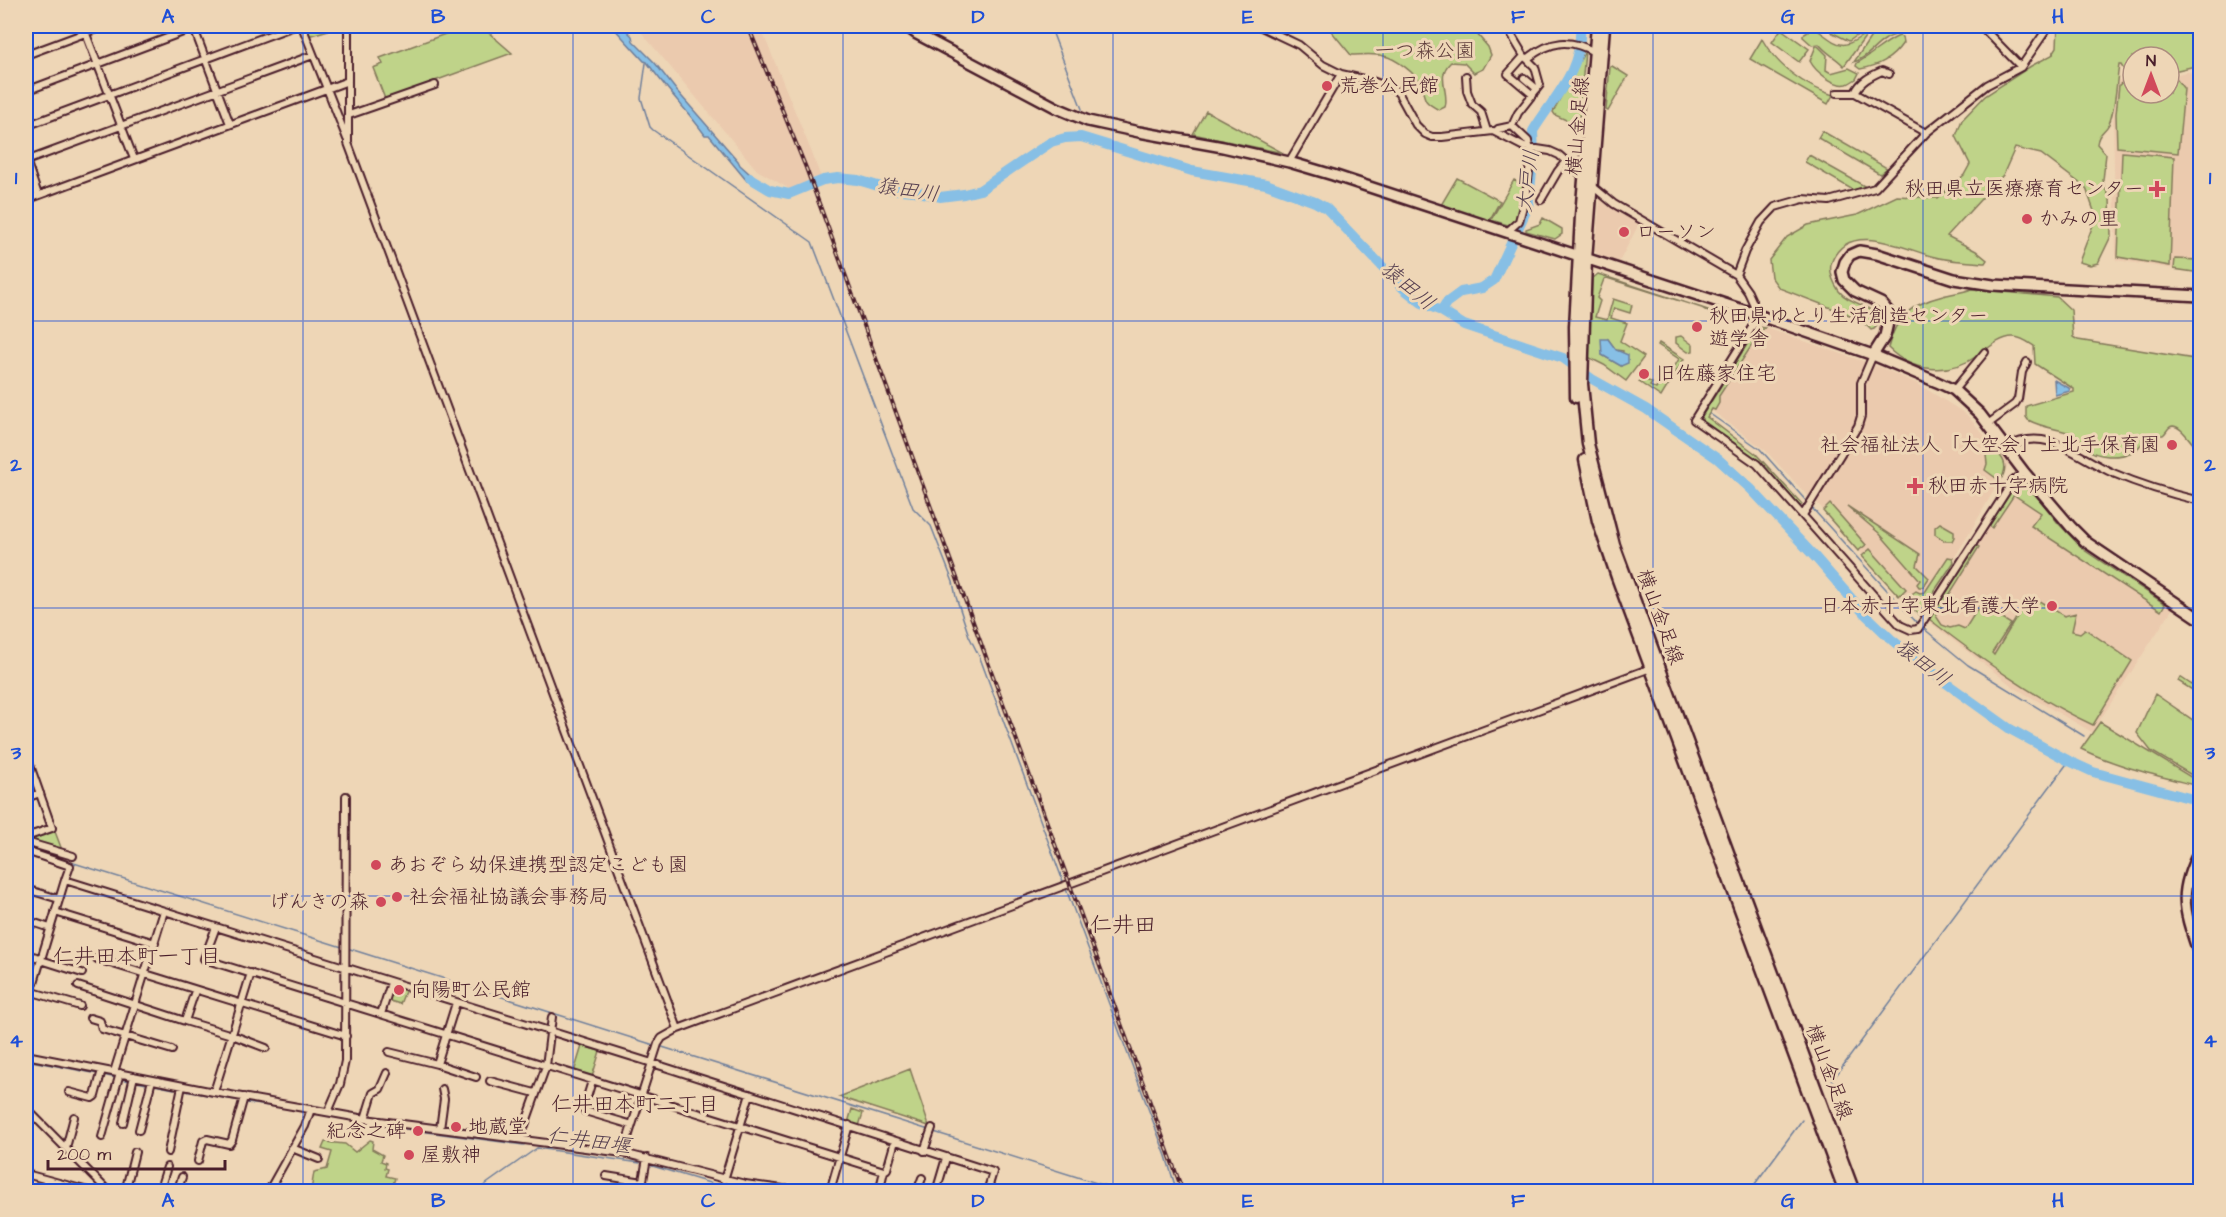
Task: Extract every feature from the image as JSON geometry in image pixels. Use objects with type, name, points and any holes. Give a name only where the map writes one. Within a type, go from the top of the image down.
[{"type":"main road","name":"横山金足線","points":[[1597,26],[1598,54],[1582,257],[1578,377],[1581,440],[1598,521],[1845,1191]]},
{"type":"main road","name":"横山金足線","points":[[1598,54],[1604,26]]},
{"type":"main road","name":"横山金足線","points":[[1578,377],[1588,444],[1614,545],[1854,1191]]},
{"type":"street","points":[[26,55],[85,29],[104,26]]},
{"type":"street","points":[[26,92],[195,26],[230,124]]},
{"type":"street","points":[[26,126],[294,26]]},
{"type":"street","points":[[302,26],[348,143],[678,1029]]},
{"type":"street","points":[[348,26],[348,143]]},
{"type":"street","points":[[906,26],[1021,90],[1088,120],[1290,162],[1760,316],[1907,368],[1954,390],[1967,401],[1988,424],[2024,472],[2086,542],[2200,619]]},
{"type":"street","points":[[1259,26],[1299,45],[1323,65],[1341,74],[1394,89],[1416,125],[1425,134],[1432,137],[1450,137],[1487,131],[1495,132],[1524,147],[1550,151],[1566,161],[1614,204],[1736,275],[1760,316]]},
{"type":"street","points":[[1506,26],[1525,58],[1539,73],[1540,85],[1518,113],[1512,126]]},
{"type":"street","points":[[1981,26],[2021,67]]},
{"type":"street","points":[[1736,275],[1745,251],[1761,222],[1775,207],[1803,199],[1829,201],[1875,188],[1926,133],[1988,85],[2021,67],[2049,26]]},
{"type":"street","points":[[85,29],[134,159]]},
{"type":"street","points":[[1535,92],[1508,74],[1525,58],[1562,42],[1576,44],[1598,54]]},
{"type":"street","points":[[38,195],[26,161],[313,55]]},
{"type":"street","points":[[1856,93],[1858,87],[1872,76],[1882,71],[1889,74]]},
{"type":"street","points":[[1290,162],[1341,74]]},
{"type":"street","points":[[1466,76],[1467,91],[1472,104],[1481,112],[1487,131]]},
{"type":"street","points":[[1524,78],[1535,92]]},
{"type":"street","points":[[26,200],[348,81]]},
{"type":"street","points":[[349,115],[435,85]]},
{"type":"street","points":[[1837,93],[1856,93],[1926,133]]},
{"type":"street","points":[[1512,126],[1528,141],[1530,148],[1529,177],[1523,209],[1512,234]]},
{"type":"street","points":[[1495,132],[1498,129],[1512,126]]},
{"type":"street","points":[[1541,200],[1566,161]]},
{"type":"street","points":[[1803,515],[1858,426],[1861,416],[1861,383],[1873,355],[1885,336],[1889,318],[1881,303],[1855,291],[1844,280],[1842,272],[1845,262],[1857,252],[1877,254],[1954,279],[1993,285],[2200,296]]},
{"type":"street","points":[[1760,316],[1694,420],[1757,464],[1900,625],[1911,630],[1920,625],[2013,481],[2024,472]]},
{"type":"street","points":[[1954,390],[1985,352]]},
{"type":"street","points":[[1988,424],[2015,404],[2018,399],[2022,372],[2027,362]]},
{"type":"street","points":[[2006,447],[2020,440],[2042,440],[2112,473],[2154,489],[2200,501]]},
{"type":"street","points":[[623,1153],[657,1046],[662,1038],[678,1029],[1651,668]]},
{"type":"street","points":[[26,757],[52,828],[29,836],[26,842],[73,856]]},
{"type":"street","points":[[26,798],[40,793]]},
{"type":"street","points":[[328,1112],[343,1074],[346,1036],[346,796]]},
{"type":"street","points":[[2200,850],[2188,876],[2184,896],[2186,912],[2200,957]]},
{"type":"street","points":[[26,851],[70,866],[41,959],[28,991],[26,1009]]},
{"type":"street","points":[[65,880],[993,1172],[987,1191]]},
{"type":"street","points":[[26,889],[59,899]]},
{"type":"street","points":[[102,1137],[125,1036],[164,911]]},
{"type":"street","points":[[55,912],[154,943]]},
{"type":"street","points":[[26,920],[50,928]]},
{"type":"street","points":[[216,927],[204,958],[641,1097],[884,1171]]},
{"type":"street","points":[[26,954],[82,973]]},
{"type":"street","points":[[97,959],[346,1036]]},
{"type":"street","points":[[214,1092],[251,974]]},
{"type":"street","points":[[381,1014],[391,983]]},
{"type":"street","points":[[78,986],[266,1048]]},
{"type":"street","points":[[28,991],[80,1006]]},
{"type":"street","points":[[185,1022],[195,991]]},
{"type":"street","points":[[437,1064],[456,1003]]},
{"type":"street","points":[[520,1139],[546,1066],[552,1017]]},
{"type":"street","points":[[90,1018],[100,1021],[102,1029],[172,1050]]},
{"type":"street","points":[[389,1052],[476,1077]]},
{"type":"street","points":[[26,1055],[365,1119],[623,1153],[724,1180],[745,1188],[835,1191]]},
{"type":"street","points":[[69,1092],[92,1098],[95,1096],[102,1070]]},
{"type":"street","points":[[365,1119],[373,1093],[380,1089],[387,1073]]},
{"type":"street","points":[[123,1123],[134,1076]]},
{"type":"street","points":[[139,1130],[152,1080]]},
{"type":"street","points":[[490,1081],[535,1093]]},
{"type":"street","points":[[592,1081],[585,1111],[632,1125]]},
{"type":"street","points":[[168,1152],[183,1086]]},
{"type":"street","points":[[440,1129],[444,1099],[442,1089]]},
{"type":"street","points":[[724,1180],[750,1094]]},
{"type":"street","points":[[198,1161],[203,1140],[207,1138],[229,1144],[232,1140],[244,1097]]},
{"type":"street","points":[[26,1108],[109,1191]]},
{"type":"street","points":[[268,1191],[311,1109]]},
{"type":"street","points":[[66,1148],[74,1117]]},
{"type":"street","points":[[830,1191],[849,1125]]},
{"type":"street","points":[[924,1151],[931,1131]]},
{"type":"street","points":[[879,1191],[895,1141]]},
{"type":"street","points":[[292,1148],[319,1159]]},
{"type":"street","points":[[125,1191],[135,1152]]},
{"type":"street","points":[[641,1191],[647,1158]]},
{"type":"street","points":[[936,1191],[946,1158]]},
{"type":"street","points":[[159,1191],[166,1167]]},
{"type":"street","points":[[26,1174],[92,1191]]},
{"type":"street","points":[[606,1176],[643,1182]]},
{"type":"street","points":[[177,1191],[182,1177]]},
{"type":"street","points":[[917,1191],[922,1178]]},
{"type":"shaded area","points":[[636,26],[760,26],[821,178],[793,191],[757,170]]},
{"type":"shaded area","name":"秋田県立医療療育センター","points":[[2181,73],[2200,73],[2200,260],[2176,259],[2174,269],[2116,260],[2113,119],[2119,80],[2121,80],[2121,105],[2181,105]]},
{"type":"shaded area","points":[[1600,197],[1639,224],[1619,262],[1600,257],[1595,251]]},
{"type":"shaded area","points":[[1758,327],[1880,367],[1918,384],[1966,414],[2009,464],[1919,614],[1899,596],[1820,506],[1765,450],[1707,407]]},
{"type":"shaded area","name":"日本赤十字東北看護大学","points":[[2026,482],[2058,523],[2084,550],[2173,608],[2092,732],[2015,688],[1928,621],[1987,524]]},
{"type":"shaded area","points":[[26,1178],[80,1191],[26,1191]]},
{"type":"green space","points":[[304,26],[342,26],[308,36]]},
{"type":"green space","points":[[481,26],[512,53],[385,99],[373,68],[383,64],[380,58],[448,33],[447,27]]},
{"type":"green space","name":"一つ森公園","points":[[1327,26],[1470,26],[1488,47],[1491,55],[1483,69],[1474,73],[1464,63],[1451,62],[1446,67],[1443,79],[1446,102],[1445,107],[1439,110],[1427,102],[1419,81],[1405,67],[1389,57],[1380,55],[1351,55]]},
{"type":"green space","points":[[1809,26],[1841,44],[1853,42],[1870,30],[1844,66],[1819,44],[1812,45],[1803,37],[1808,32]]},
{"type":"green space","points":[[1833,26],[1871,26],[1849,41],[1831,32]]},
{"type":"green space","points":[[1878,26],[1929,26],[1891,36],[1863,58],[1854,62]]},
{"type":"green space","points":[[2058,26],[2200,26],[2200,65],[2181,69],[2181,45],[2121,45],[2121,65],[2119,65],[2111,117],[2097,144],[2106,154],[2103,180],[2110,197],[2111,236],[2098,263],[2090,265],[2079,262],[2096,217],[2086,188],[2041,154],[2015,148],[2003,175],[1947,236],[1976,251],[1987,260],[1985,263],[1941,258],[1894,244],[1864,239],[1840,248],[1831,265],[1833,280],[1843,295],[1878,315],[1878,325],[1874,329],[1871,330],[1860,319],[1779,288],[1771,277],[1769,260],[1787,237],[1808,225],[1857,215],[1897,196],[1938,198],[1964,175],[1970,164],[1956,136],[1962,120],[1985,96],[2052,55],[2057,47]]},
{"type":"green space","points":[[1781,29],[1809,49],[1799,62],[1772,42]]},
{"type":"green space","points":[[1899,36],[1902,37],[1903,43],[1890,57],[1867,68],[1860,69],[1856,66],[1857,63]]},
{"type":"green space","points":[[1762,39],[1775,58],[1792,74],[1833,95],[1828,104],[1750,59]]},
{"type":"green space","points":[[1816,46],[1827,55],[1826,70],[1831,73],[1849,68],[1859,73],[1856,79],[1848,84],[1836,83],[1820,73],[1810,61]]},
{"type":"green space","points":[[1585,51],[1579,123],[1577,125],[1553,112]]},
{"type":"green space","points":[[1610,67],[1628,76],[1608,111],[1606,110]]},
{"type":"green space","points":[[2121,84],[2121,105],[2181,105],[2181,85],[2184,89],[2178,153],[2117,147],[2116,114]]},
{"type":"green space","points":[[1206,111],[1283,153],[1193,134]]},
{"type":"green space","points":[[1822,131],[1887,168],[1880,174],[1818,138]]},
{"type":"green space","points":[[2122,152],[2174,157],[2170,266],[2118,257]]},
{"type":"green space","points":[[1809,155],[1866,187],[1853,190],[1805,162]]},
{"type":"green space","points":[[1457,178],[1500,201],[1489,221],[1441,205]]},
{"type":"green space","points":[[1514,180],[1524,186],[1516,219],[1508,225],[1491,220]]},
{"type":"green space","points":[[1543,218],[1562,229],[1562,234],[1555,239],[1526,231],[1540,224]]},
{"type":"green space","points":[[2175,259],[2200,260],[2200,273],[2174,269]]},
{"type":"green space","points":[[1598,274],[1694,305],[1604,279],[1597,298],[1600,301],[1595,317],[1607,320],[1613,299],[1632,305],[1630,313],[1614,308],[1611,318],[1627,323],[1620,341],[1644,357],[1626,381],[1588,357],[1592,279]],"holes":[[[1608,339],[1616,350],[1623,351],[1621,366],[1602,355]]]},
{"type":"green space","points":[[1971,289],[2057,297],[2071,310],[2073,337],[2078,340],[2200,360],[2200,451],[2182,431],[2174,426],[2163,435],[2147,435],[2139,447],[2127,454],[2115,456],[2096,454],[2086,448],[2080,438],[2074,434],[2028,420],[2026,406],[2074,392],[2074,389],[2035,364],[2034,346],[2019,338],[2003,339],[1966,362],[1942,369],[1908,362],[1888,348],[1901,319],[1914,307],[1932,299]]},
{"type":"green space","points":[[1702,308],[1720,314],[1718,318]]},
{"type":"green space","points":[[1758,327],[1766,328],[1761,331],[1719,396],[1719,403],[1715,410],[1712,409],[1707,417],[1756,454],[1802,504],[1800,507],[1754,457],[1702,420],[1702,416]]},
{"type":"green space","points":[[1681,336],[1693,345],[1693,351],[1688,352],[1676,343],[1676,337]]},
{"type":"green space","points":[[1659,343],[1684,359],[1661,397],[1639,382],[1643,378],[1652,383],[1650,386],[1656,389],[1668,368],[1672,371],[1679,359],[1658,345]]},
{"type":"green space","points":[[1992,446],[2005,466],[2000,481],[1985,470],[1986,455]]},
{"type":"green space","points":[[2026,482],[2058,523],[2084,550],[2165,604],[2161,611],[2031,526],[2041,513],[2014,495],[1992,528],[1987,524],[2015,483]]},
{"type":"green space","points":[[1830,504],[1866,545],[1858,551],[1823,511]]},
{"type":"green space","points":[[1847,506],[1920,554],[1917,566],[1929,578],[1923,587],[1919,587],[1917,584],[1920,580],[1879,533]]},
{"type":"green space","points":[[1940,523],[1954,531],[1952,541],[1945,541],[1935,534],[1935,527]]},
{"type":"green space","points":[[1974,544],[1979,547],[1936,616],[1942,625],[1965,629],[1980,605],[2011,624],[1992,653],[1994,655],[2027,600],[2032,604],[2036,599],[2064,616],[2076,613],[2072,631],[2080,633],[2085,629],[2132,661],[2093,725],[2029,690],[1929,619]]},
{"type":"green space","points":[[1870,549],[1906,589],[1899,596],[1862,556]]},
{"type":"green space","points":[[1948,557],[1953,558],[1954,562],[1919,614],[1903,600],[1916,591],[1925,592]]},
{"type":"green space","points":[[2200,673],[2200,695],[2178,681],[2180,677],[2192,685]]},
{"type":"green space","points":[[2155,694],[2200,725],[2200,780],[2151,751],[2137,733]]},
{"type":"green space","points":[[2100,722],[2199,782],[2198,786],[2124,766],[2081,749]]},
{"type":"green space","points":[[54,829],[62,850],[35,842],[35,836]]},
{"type":"green space","points":[[392,984],[406,989],[400,1004],[387,1000]]},
{"type":"green space","points":[[582,1046],[600,1051],[592,1077],[574,1072]]},
{"type":"green space","points":[[910,1069],[929,1126],[839,1097]]},
{"type":"green space","points":[[852,1109],[863,1113],[859,1126],[848,1123]]},
{"type":"green space","points":[[370,1140],[373,1141],[372,1149],[383,1155],[381,1161],[386,1163],[385,1168],[388,1169],[386,1176],[395,1178],[391,1191],[311,1191],[314,1172],[327,1169],[332,1152],[322,1149],[325,1142],[345,1144],[355,1152]]},
{"type":"water","points":[[612,26],[622,26],[632,36],[633,41],[655,63],[740,165],[760,183],[770,188],[747,181],[709,135],[705,135],[647,62]]},
{"type":"water","points":[[1601,339],[1608,339],[1616,350],[1628,355],[1628,363],[1621,366],[1602,355]]},
{"type":"water","points":[[2054,380],[2069,388],[2070,391],[2055,395]]},
{"type":"waterway","points":[[1050,26],[1082,109]]},
{"type":"waterway","name":"大戸川","points":[[1441,311],[1446,303],[1461,292],[1482,288],[1494,280],[1528,207],[1534,154],[1533,131],[1572,70],[1580,42],[1580,26]]},
{"type":"waterway","points":[[646,63],[641,98],[650,127],[812,242],[913,508],[931,526],[953,582],[969,636],[980,658],[1064,884]]},
{"type":"waterway","name":"猿田川","points":[[750,178],[770,190],[789,194],[823,180],[838,178],[940,197],[980,190],[1051,142],[1081,137],[1192,171],[1266,184],[1315,202],[1326,208],[1404,289],[1422,303],[1464,325],[1563,358],[1592,379],[1646,409],[1718,459],[1751,489],[1864,613],[1892,640],[1946,683],[2010,729],[2093,772],[2200,801]]},
{"type":"waterway","points":[[1710,414],[1760,449],[1808,503]]},
{"type":"waterway","points":[[1811,507],[1917,623]]},
{"type":"waterway","points":[[1923,628],[1968,665],[2084,736]]},
{"type":"waterway","points":[[1831,1082],[2069,761]]},
{"type":"waterway","points":[[26,848],[342,947]]},
{"type":"waterway","points":[[1066,889],[1166,1156],[1177,1192]]},
{"type":"waterway","points":[[347,948],[654,1045]]},
{"type":"waterway","points":[[659,1046],[929,1130]]},
{"type":"waterway","points":[[26,1060],[98,1074]]},
{"type":"waterway","points":[[103,1075],[116,1078]]},
{"type":"waterway","points":[[121,1079],[130,1081]]},
{"type":"waterway","points":[[136,1082],[147,1084]]},
{"type":"waterway","points":[[154,1085],[174,1089]]},
{"type":"waterway","points":[[185,1091],[235,1100]]},
{"type":"waterway","points":[[247,1103],[291,1109]]},
{"type":"waterway","points":[[1749,1192],[1802,1120]]},
{"type":"waterway","points":[[377,1124],[412,1130]]},
{"type":"waterway","points":[[420,1131],[524,1145]]},
{"type":"waterway","points":[[934,1132],[1125,1192]]},
{"type":"waterway","name":"仁井田堰","points":[[475,1192],[537,1148],[640,1163]]},
{"type":"waterway","name":"仁井田堰","points":[[649,1165],[713,1184],[760,1192]]},
{"type":"railway","points":[[748,26],[806,168],[1183,1192]]},
{"type":"place","name":"荒巻公民館","points":[[1327,86]]},
{"type":"place","name":"秋田県立医療療育センター","points":[[2157,189]]},
{"type":"place","name":"かみの里","points":[[2027,219]]},
{"type":"place","name":"ローソン","points":[[1624,232]]},
{"type":"place","name":"秋田県ゆとり生活創造センター 遊学舎","points":[[1697,327]]},
{"type":"place","name":"旧佐藤家住宅","points":[[1644,374]]},
{"type":"place","name":"社会福祉法人「大空会」上北手保育園","points":[[2172,445]]},
{"type":"place","name":"秋田赤十字病院","points":[[1915,486]]},
{"type":"place","name":"日本赤十字東北看護大学","points":[[2052,606]]},
{"type":"place","name":"あおぞら幼保連携型認定こども園","points":[[376,865]]},
{"type":"place","name":"社会福祉協議会事務局","points":[[397,897]]},
{"type":"place","name":"げんきの森","points":[[381,902]]},
{"type":"place","name":"向陽町公民館","points":[[399,990]]},
{"type":"place","name":"地蔵堂","points":[[456,1127]]},
{"type":"place","name":"紀念之碑","points":[[418,1131]]},
{"type":"place","name":"屋敷神","points":[[409,1155]]},
{"type":"district","name":"仁井田","points":[[1123,925]]},
{"type":"district","name":"仁井田本町一丁目","points":[[137,956]]},
{"type":"district","name":"仁井田本町二丁目","points":[[635,1104]]}]
